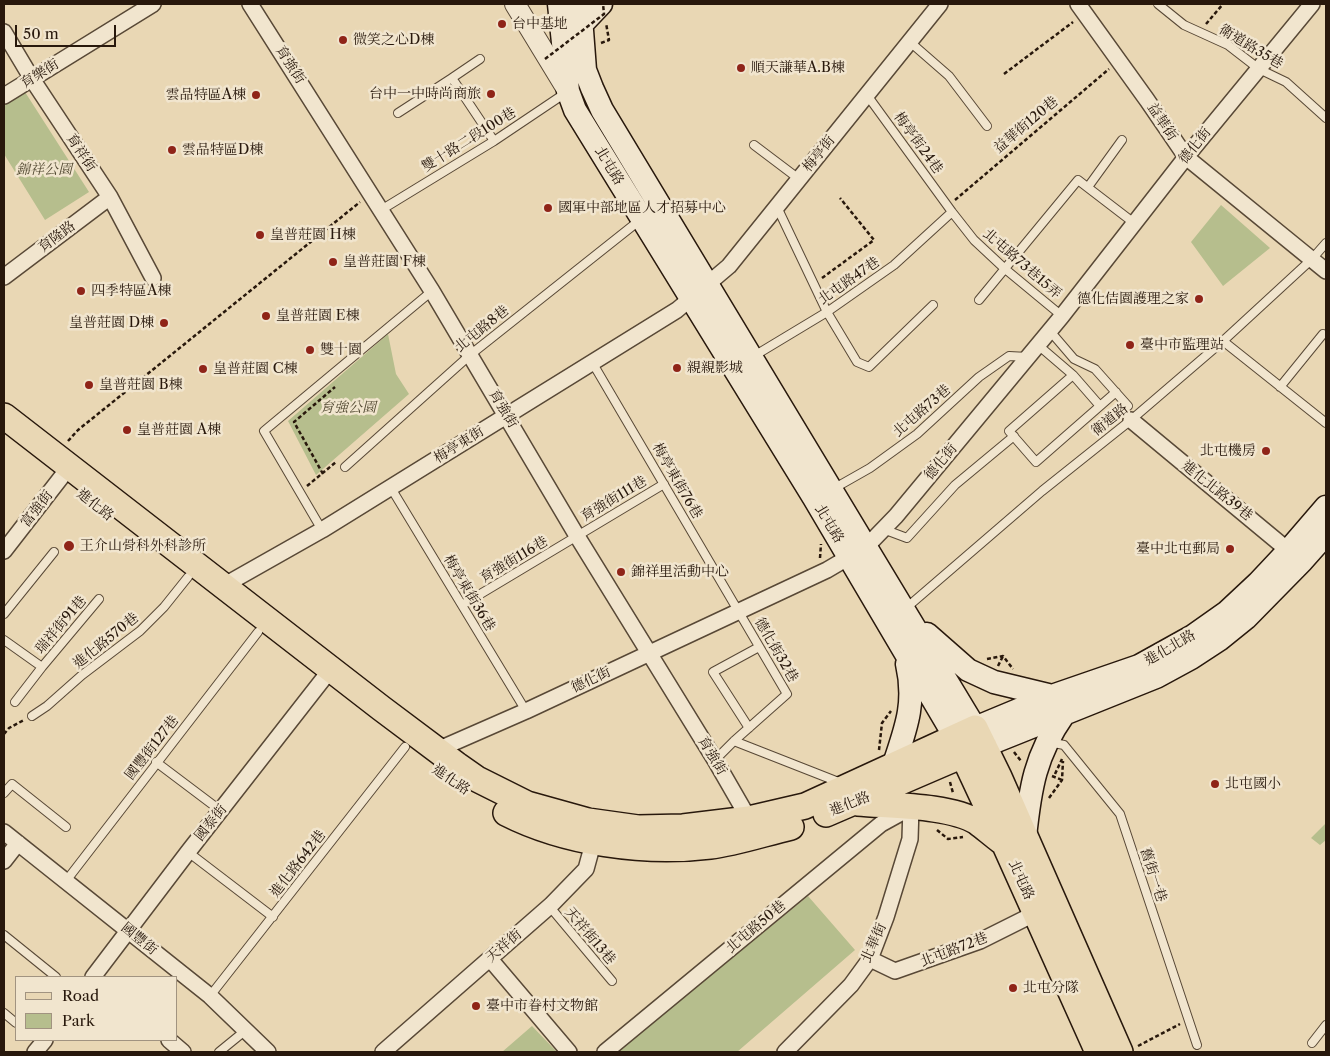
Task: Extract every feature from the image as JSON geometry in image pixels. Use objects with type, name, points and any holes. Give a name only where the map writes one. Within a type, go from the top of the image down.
[{"type":"main road","name":"北屯路","points":[[559,4],[568,91],[575,110],[642,219],[751,357],[832,489],[857,552],[903,648],[969,742]]},
{"type":"main road","points":[[581,14],[603,7]]},
{"type":"main road","name":"北屯路","points":[[581,14],[585,70],[602,110],[699,292],[857,552],[904,610],[954,691],[969,742],[1015,841],[1128,1050]]},
{"type":"main road","name":"進化路","points":[[4,416],[188,577],[258,632],[437,750],[477,779],[527,804],[588,821],[596,832],[616,846],[655,848],[711,846],[798,825],[851,795]]},
{"type":"main road","name":"進化路","points":[[4,434],[62,466],[223,586],[405,748],[464,790],[513,816],[569,836],[638,828],[683,827],[749,819],[805,806],[903,781],[969,742]]},
{"type":"main road","name":"進化北路","points":[[969,742],[1058,705],[1156,677],[1191,658],[1220,639],[1246,618],[1325,518]]},
{"type":"main road","points":[[903,648],[911,682],[911,702],[907,723],[903,781],[958,814],[1015,841],[1037,765],[1053,728],[1058,705],[994,682],[968,670],[934,642],[904,610]]},
{"type":"main road","name":"北屯路","points":[[1015,841],[1036,913],[1098,1052]]},
{"type":"street","name":"育樂街","points":[[4,96],[153,4]]},
{"type":"street","name":"育強街","points":[[250,4],[432,291],[508,416],[577,536],[715,760],[749,819]]},
{"type":"street","points":[[515,4],[568,91]]},
{"type":"street","name":"梅亭街","points":[[699,292],[729,266],[940,4]]},
{"type":"street","name":"德化街","points":[[437,750],[526,711],[739,612],[827,570],[857,552],[896,516],[1050,331],[1186,158],[1312,4]]},
{"type":"street","name":"益華街","points":[[1081,8],[1186,158],[1326,271]]},
{"type":"street","name":"育祥街","points":[[4,32],[32,79],[110,197],[152,278]]},
{"type":"street","name":"育隆路","points":[[5,273],[110,197]]},
{"type":"street","name":"梅亭東街","points":[[223,586],[322,530],[508,416],[672,314],[699,292]]},
{"type":"street","name":"進化北路39巷","points":[[1129,413],[1296,556]]},
{"type":"street","name":"富強街","points":[[4,551],[62,466]]},
{"type":"street","name":"國泰街","points":[[95,976],[188,852],[326,676]]},
{"type":"street","name":"北華街","points":[[785,1052],[851,986],[870,959],[886,917],[910,839],[903,781]]},
{"type":"street","name":"北屯路50巷","points":[[604,1052],[881,824],[903,781]]},
{"type":"street","name":"國豐街","points":[[4,832],[210,996],[268,1052]]},
{"type":"street","name":"天祥街","points":[[383,1052],[550,907],[586,869],[596,832]]},
{"type":"street","points":[[4,861],[18,843]]},
{"type":"street","name":"北屯路72巷","points":[[870,959],[895,971],[980,941],[1036,913]]},
{"type":"street","points":[[490,959],[569,1052]]},
{"type":"street","points":[[170,1041],[183,1052]]},
{"type":"lane","name":"衛道路35巷","points":[[1158,4],[1184,25],[1228,45],[1259,69],[1286,82],[1326,118]]},
{"type":"lane","points":[[910,42],[949,76],[987,126]]},
{"type":"lane","points":[[398,113],[480,59]]},
{"type":"lane","points":[[452,78],[494,141]]},
{"type":"lane","name":"雙十路二段100巷","points":[[381,210],[494,141],[568,91]]},
{"type":"lane","name":"梅亭街24巷","points":[[867,95],[950,209]]},
{"type":"lane","points":[[1088,187],[1122,140]]},
{"type":"lane","points":[[754,145],[799,179]]},
{"type":"lane","points":[[979,300],[1078,180],[1134,223]]},
{"type":"lane","points":[[777,207],[827,312],[857,362],[869,367],[933,306]]},
{"type":"lane","name":"北屯路73巷15弄","points":[[950,209],[974,240],[1004,268],[1062,316]]},
{"type":"lane","name":"北屯路47巷","points":[[751,357],[827,312],[894,265],[950,209]]},
{"type":"lane","name":"北屯路8巷","points":[[345,467],[470,354],[642,219]]},
{"type":"lane","name":"衛道路","points":[[904,610],[1129,413],[1223,341],[1312,259],[1326,242]]},
{"type":"lane","points":[[322,530],[264,431],[432,291]]},
{"type":"lane","points":[[1050,331],[1074,359],[1095,369],[1116,392],[1129,413]]},
{"type":"lane","points":[[1280,387],[1323,334]]},
{"type":"lane","points":[[1223,341],[1326,423]]},
{"type":"lane","points":[[1038,345],[1073,375],[1100,406]]},
{"type":"lane","name":"北屯路73巷","points":[[832,489],[870,468],[917,434],[978,377],[1009,356],[1028,357]]},
{"type":"lane","name":"梅亭東街76巷","points":[[592,362],[739,612]]},
{"type":"lane","points":[[1073,375],[1009,431],[1036,462],[1116,392]]},
{"type":"lane","points":[[883,529],[907,538],[955,485],[1014,436]]},
{"type":"lane","name":"育強街111巷","points":[[577,536],[664,484]]},
{"type":"lane","name":"梅亭東街36巷","points":[[391,488],[526,711]]},
{"type":"lane","name":"育強街116巷","points":[[462,605],[577,536]]},
{"type":"lane","points":[[4,614],[54,552]]},
{"type":"lane","name":"進化路570巷","points":[[32,716],[140,631],[164,607],[188,577]]},
{"type":"lane","name":"瑞祥街91巷","points":[[15,702],[99,599]]},
{"type":"lane","name":"德化街32巷","points":[[715,760],[787,694],[739,612]]},
{"type":"lane","name":"國豐街127巷","points":[[66,881],[258,632]]},
{"type":"lane","points":[[4,640],[42,667]]},
{"type":"lane","points":[[749,728],[713,672],[759,647]]},
{"type":"lane","points":[[734,741],[851,795]]},
{"type":"lane","name":"舊街一巷","points":[[1047,741],[1064,745],[1120,814],[1197,1045]]},
{"type":"lane","name":"進化路642巷","points":[[210,996],[405,748]]},
{"type":"lane","points":[[156,762],[221,811]]},
{"type":"lane","points":[[4,793],[12,784],[66,827]]},
{"type":"lane","points":[[188,852],[273,917]]},
{"type":"lane","name":"天祥街13巷","points":[[550,907],[612,981]]},
{"type":"lane","points":[[4,935],[55,976]]},
{"type":"lane","points":[[4,1013],[15,1022]]},
{"type":"lane","points":[[1312,1043],[1326,1024]]},
{"type":"lane","points":[[219,1052],[246,1030]]},
{"type":"path","points":[[1199,33],[1223,4]]},
{"type":"path","points":[[603,7],[609,40]]},
{"type":"path","points":[[545,59],[603,7]]},
{"type":"path","points":[[1004,74],[1081,8]]},
{"type":"path","name":"益華街120巷","points":[[950,209],[1118,61]]},
{"type":"path","points":[[62,466],[78,430],[371,193]]},
{"type":"path","points":[[814,284],[874,240],[840,198]]},
{"type":"path","points":[[323,474],[294,422],[339,384]]},
{"type":"path","points":[[820,558],[821,542]]},
{"type":"path","points":[[891,710],[882,723],[903,781]]},
{"type":"path","points":[[4,734],[9,728],[32,716]]},
{"type":"path","points":[[1014,752],[1024,764],[1018,765]]},
{"type":"path","points":[[1045,804],[1062,780],[1063,756],[1055,774]]},
{"type":"path","points":[[950,780],[952,788]]},
{"type":"path","points":[[933,827],[948,839],[967,837]]},
{"type":"path","points":[[1128,1050],[1188,1020]]},
{"type":"green space","name":"錦祥公園","points":[[25,92],[89,192],[45,220],[4,154],[4,106]]},
{"type":"green space","points":[[1221,205],[1270,248],[1223,286],[1191,242]]},
{"type":"green space","name":"育強公園","points":[[388,334],[396,374],[409,394],[316,475],[288,421]]},
{"type":"green space","points":[[1326,823],[1326,840],[1320,845],[1311,838]]},
{"type":"green space","points":[[808,896],[855,950],[737,1052],[617,1052]]},
{"type":"green space","points":[[532,1026],[557,1052],[502,1052]]},
{"type":"place","name":"￼台中基地","points":[[502,24]]},
{"type":"place","name":"微笑之心D棟","points":[[343,40]]},
{"type":"place","name":"順天謙華A.B棟","points":[[741,68]]},
{"type":"place","name":"台中一中時尚商旅","points":[[491,94]]},
{"type":"place","name":"雲品特區A棟","points":[[256,95]]},
{"type":"place","name":"雲品特區D棟","points":[[172,150]]},
{"type":"place","name":"國軍中部地區人才招募中心","points":[[548,208]]},
{"type":"place","name":"皇普莊園 H棟","points":[[260,235]]},
{"type":"place","name":"皇普莊園 F棟","points":[[333,262]]},
{"type":"place","name":"四季特區A棟","points":[[81,291]]},
{"type":"place","name":"德化佶園護理之家","points":[[1199,299]]},
{"type":"place","name":"皇普莊園 E棟","points":[[266,316]]},
{"type":"place","name":"皇普莊園 D棟","points":[[164,323]]},
{"type":"place","name":"臺中市監理站","points":[[1130,345]]},
{"type":"place","name":"雙十園","points":[[310,350]]},
{"type":"place","name":"親親影城","points":[[677,368]]},
{"type":"place","name":"皇普莊園 C棟","points":[[203,369]]},
{"type":"place","name":"皇普莊園 B棟","points":[[89,385]]},
{"type":"place","name":"皇普莊園 A棟","points":[[127,430]]},
{"type":"place","name":"北屯機房","points":[[1266,451]]},
{"type":"place","name":"王介山骨科外科診所","points":[[69,546]]},
{"type":"place","name":"臺中北屯郵局","points":[[1230,549]]},
{"type":"place","name":"錦祥里活動中心","points":[[621,572]]},
{"type":"place","name":"北屯國小","points":[[1215,784]]},
{"type":"place","name":"北屯分隊","points":[[1013,988]]},
{"type":"place","name":"臺中市眷村文物館","points":[[476,1006]]}]
